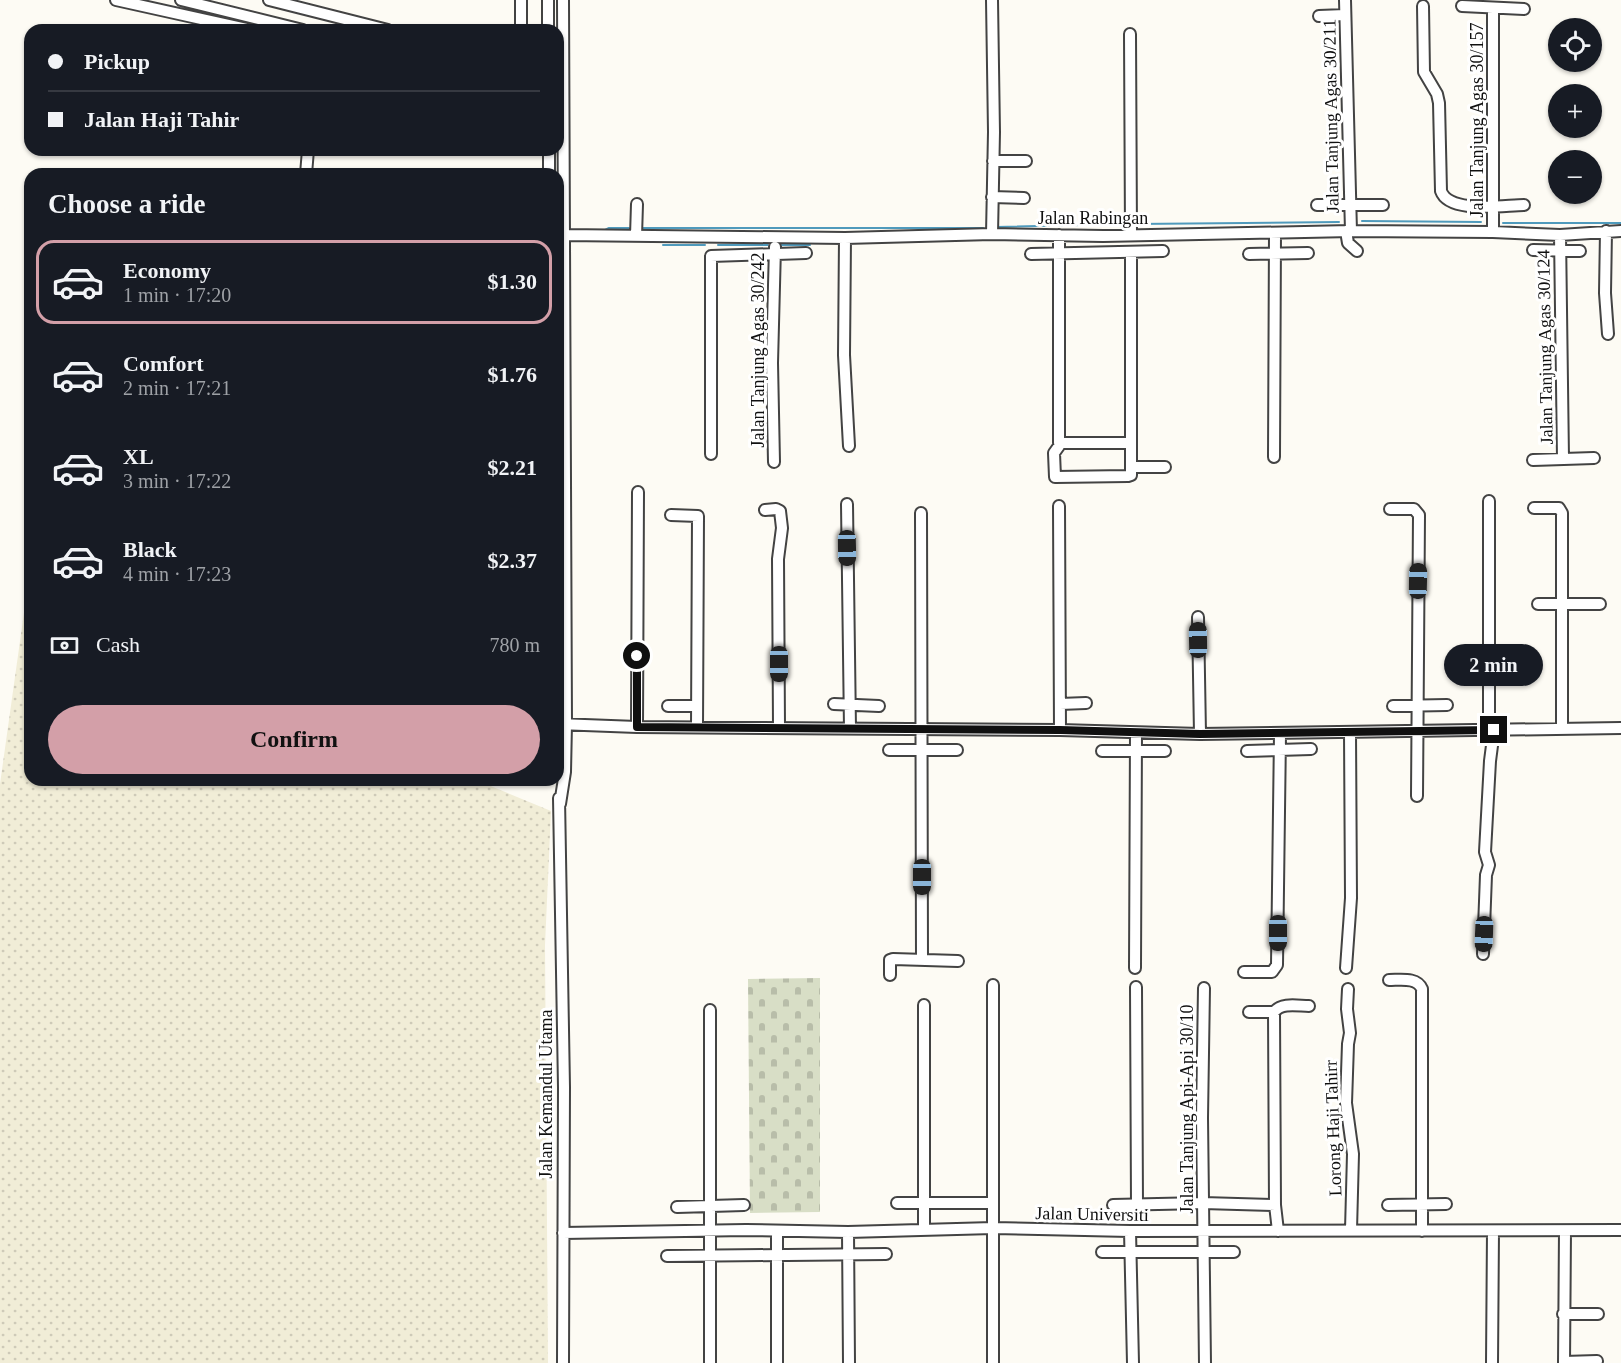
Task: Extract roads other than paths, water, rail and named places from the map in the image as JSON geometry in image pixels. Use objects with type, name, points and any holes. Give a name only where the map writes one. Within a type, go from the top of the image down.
[{"type":"street","points":[[116,0],[223,24]]},
{"type":"street","points":[[181,0],[194,1],[280,24]]},
{"type":"street","points":[[269,0],[364,24]]},
{"type":"street","points":[[521,0],[521,24]]},
{"type":"street","points":[[548,0],[548,24]]},
{"type":"street","points":[[563,0],[563,24]]},
{"type":"street","points":[[992,0],[992,234]]},
{"type":"street","name":"Jalan Tanjung Agas 30/211","points":[[1345,0],[1349,231]]},
{"type":"street","points":[[1423,6],[1424,72],[1437,94],[1439,103],[1443,197],[1451,203],[1464,206],[1524,205]]},
{"type":"street","points":[[1462,6],[1524,9]]},
{"type":"street","name":"Jalan Tanjung Agas 30/157","points":[[1493,9],[1493,232]]},
{"type":"street","points":[[1319,16],[1345,15]]},
{"type":"street","points":[[1130,34],[1131,227]]},
{"type":"street","points":[[564,66],[566,594],[564,686]]},
{"type":"street","points":[[993,160],[1026,161]]},
{"type":"street","points":[[992,197],[1024,198]]},
{"type":"street","points":[[636,236],[637,204]]},
{"type":"street","points":[[1317,205],[1383,205]]},
{"type":"street","name":"Jalan Rabingan","points":[[564,235],[775,238],[992,234],[1059,236],[1131,227],[1275,233],[1493,232],[1560,235],[1621,231]]},
{"type":"street","points":[[1349,231],[1348,243],[1357,251]]},
{"type":"street","points":[[1606,231],[1605,292],[1608,333]]},
{"type":"street","points":[[1274,457],[1275,233]]},
{"type":"street","name":"Jalan Tanjung Agas 30/124","points":[[1560,235],[1563,458]]},
{"type":"street","points":[[1059,236],[1061,253],[1059,445],[1054,453],[1055,477],[1131,475],[1131,252]]},
{"type":"street","name":"Jalan Tanjung Agas 30/242","points":[[774,462],[772,363],[775,238]]},
{"type":"street","points":[[845,238],[844,355],[849,446]]},
{"type":"street","points":[[1533,250],[1580,250]]},
{"type":"street","points":[[1031,254],[1163,251]]},
{"type":"street","points":[[711,454],[711,256],[806,253]]},
{"type":"street","points":[[1249,254],[1308,253]]},
{"type":"street","points":[[1059,445],[1131,442]]},
{"type":"street","points":[[1533,460],[1594,458]]},
{"type":"street","points":[[1131,467],[1166,466]]},
{"type":"street","points":[[637,727],[638,492]]},
{"type":"street","points":[[1483,954],[1489,866],[1485,852],[1492,730],[1489,501]]},
{"type":"street","points":[[847,504],[850,728]]},
{"type":"street","points":[[1059,506],[1060,730]]},
{"type":"street","points":[[1534,508],[1559,508],[1562,513],[1562,728]]},
{"type":"street","points":[[1390,509],[1414,509],[1419,515],[1417,796]]},
{"type":"street","points":[[765,510],[780,511],[783,528],[778,559],[779,727]]},
{"type":"street","points":[[921,513],[922,959]]},
{"type":"street","points":[[671,514],[698,516],[697,727]]},
{"type":"street","points":[[564,598],[566,594]]},
{"type":"street","points":[[1538,603],[1600,604]]},
{"type":"street","points":[[1198,617],[1200,734]]},
{"type":"street","points":[[564,643],[566,648]]},
{"type":"street","points":[[1060,704],[1086,703]]},
{"type":"street","points":[[834,704],[879,706]]},
{"type":"street","points":[[1393,706],[1447,705]]},
{"type":"street","points":[[668,706],[697,706]]},
{"type":"street","points":[[564,724],[637,727],[1060,730],[1200,734],[1621,728]]},
{"type":"street","points":[[1135,968],[1136,733]]},
{"type":"street","points":[[1346,968],[1351,898],[1350,733]]},
{"type":"street","points":[[1244,972],[1272,972],[1277,965],[1280,734]]},
{"type":"street","points":[[1247,751],[1311,749]]},
{"type":"street","points":[[889,750],[957,750]]},
{"type":"street","points":[[1102,751],[1165,751]]},
{"type":"street","points":[[564,756],[564,778]]},
{"type":"street","points":[[557,786],[560,804]]},
{"type":"street","points":[[560,804],[563,786]]},
{"type":"street","name":"Jalan Kemandul Utama","points":[[560,804],[564,1087],[563,1363]]},
{"type":"street","points":[[890,975],[890,960],[958,961]]},
{"type":"street","points":[[1389,980],[1413,980],[1420,983],[1422,989],[1420,1205],[1422,1231]]},
{"type":"street","points":[[993,985],[993,1363]]},
{"type":"street","points":[[1136,987],[1137,1204]]},
{"type":"street","name":"Jalan Tanjung Api-Api 30/10","points":[[1204,987],[1202,1118],[1205,1363]]},
{"type":"street","name":"Lorong Haji Tahirr","points":[[1348,989],[1347,1009],[1350,1033],[1346,1103],[1353,1155],[1351,1230]]},
{"type":"street","points":[[924,1005],[924,1229]]},
{"type":"street","points":[[1249,1012],[1274,1011],[1283,1006],[1309,1006]]},
{"type":"street","points":[[710,1010],[710,1363]]},
{"type":"street","points":[[1274,1011],[1275,1205],[1278,1231]]},
{"type":"street","points":[[897,1203],[993,1203]]},
{"type":"street","points":[[1113,1205],[1203,1203],[1275,1205]]},
{"type":"street","points":[[1388,1204],[1446,1204]]},
{"type":"street","points":[[677,1207],[744,1205]]},
{"type":"street","name":"Jalan Universiti","points":[[563,1233],[848,1232],[993,1228],[1130,1232],[1621,1230]]},
{"type":"street","points":[[777,1231],[777,1363]]},
{"type":"street","points":[[1492,1363],[1493,1231]]},
{"type":"street","points":[[1565,1231],[1564,1363],[1597,1361]]},
{"type":"street","points":[[848,1232],[849,1363]]},
{"type":"street","points":[[1130,1232],[1133,1363]]},
{"type":"street","points":[[1102,1252],[1234,1252]]},
{"type":"street","points":[[667,1256],[886,1254]]},
{"type":"street","points":[[1563,1314],[1598,1314]]},
{"type":"waterway","points":[[1362,221],[1481,222]]},
{"type":"waterway","points":[[1135,224],[1339,222]]},
{"type":"waterway","points":[[1503,223],[1621,223]]},
{"type":"waterway","points":[[997,227],[1126,224]]},
{"type":"waterway","points":[[605,230],[629,228]]},
{"type":"waterway","points":[[642,228],[983,228]]},
{"type":"waterway","points":[[663,245],[705,245]]},
{"type":"waterway","points":[[718,245],[768,245]]},
{"type":"waterway","points":[[781,245],[810,245]]}]
